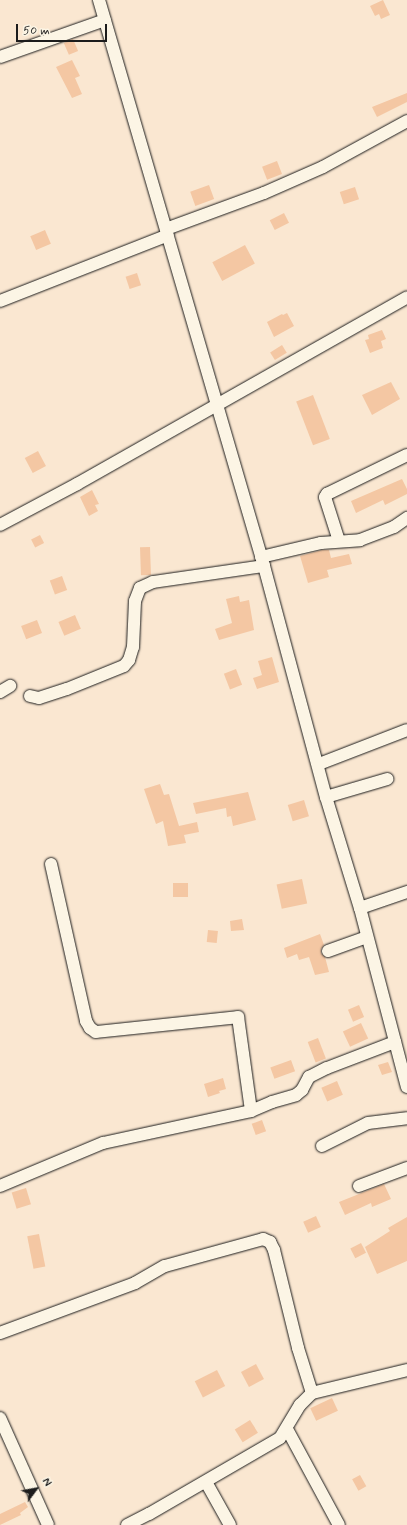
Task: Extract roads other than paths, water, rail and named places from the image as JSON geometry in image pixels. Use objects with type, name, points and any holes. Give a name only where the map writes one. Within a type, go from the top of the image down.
[{"type":"street","points":[[99,0],[263,561],[319,764],[326,797],[360,908],[395,1042],[403,1052],[407,1087]]},
{"type":"street","points":[[0,57],[105,20]]},
{"type":"street","points":[[0,301],[264,193],[323,167],[407,121]]},
{"type":"street","points":[[0,525],[217,405],[407,297]]},
{"type":"street","points":[[339,541],[325,497],[327,494],[407,455]]},
{"type":"street","points":[[30,696],[39,698],[68,689],[124,666],[129,660],[133,647],[135,601],[140,588],[153,582],[263,561],[339,541],[360,540],[394,527],[407,520]]},
{"type":"street","points":[[319,764],[407,730]]},
{"type":"street","points":[[326,797],[387,779]]},
{"type":"street","points":[[51,864],[86,1021],[90,1028],[96,1032],[238,1018],[251,1111]]},
{"type":"street","points":[[360,908],[407,892]]},
{"type":"street","points":[[328,951],[367,937]]},
{"type":"street","points":[[0,1186],[103,1143],[251,1111],[272,1102],[296,1095],[302,1090],[310,1077],[327,1068],[395,1042]]},
{"type":"street","points":[[322,1146],[368,1123],[407,1118]]},
{"type":"street","points":[[359,1186],[407,1168]]},
{"type":"street","points":[[0,1333],[135,1283],[165,1266],[263,1239],[270,1242],[274,1250],[298,1348],[312,1393]]},
{"type":"street","points":[[127,1525],[206,1482],[280,1438],[287,1429],[300,1405],[312,1393],[407,1370]]},
{"type":"street","points":[[0,1418],[48,1525]]},
{"type":"street","points":[[287,1429],[339,1525]]},
{"type":"street","points":[[206,1482],[230,1525]]}]
